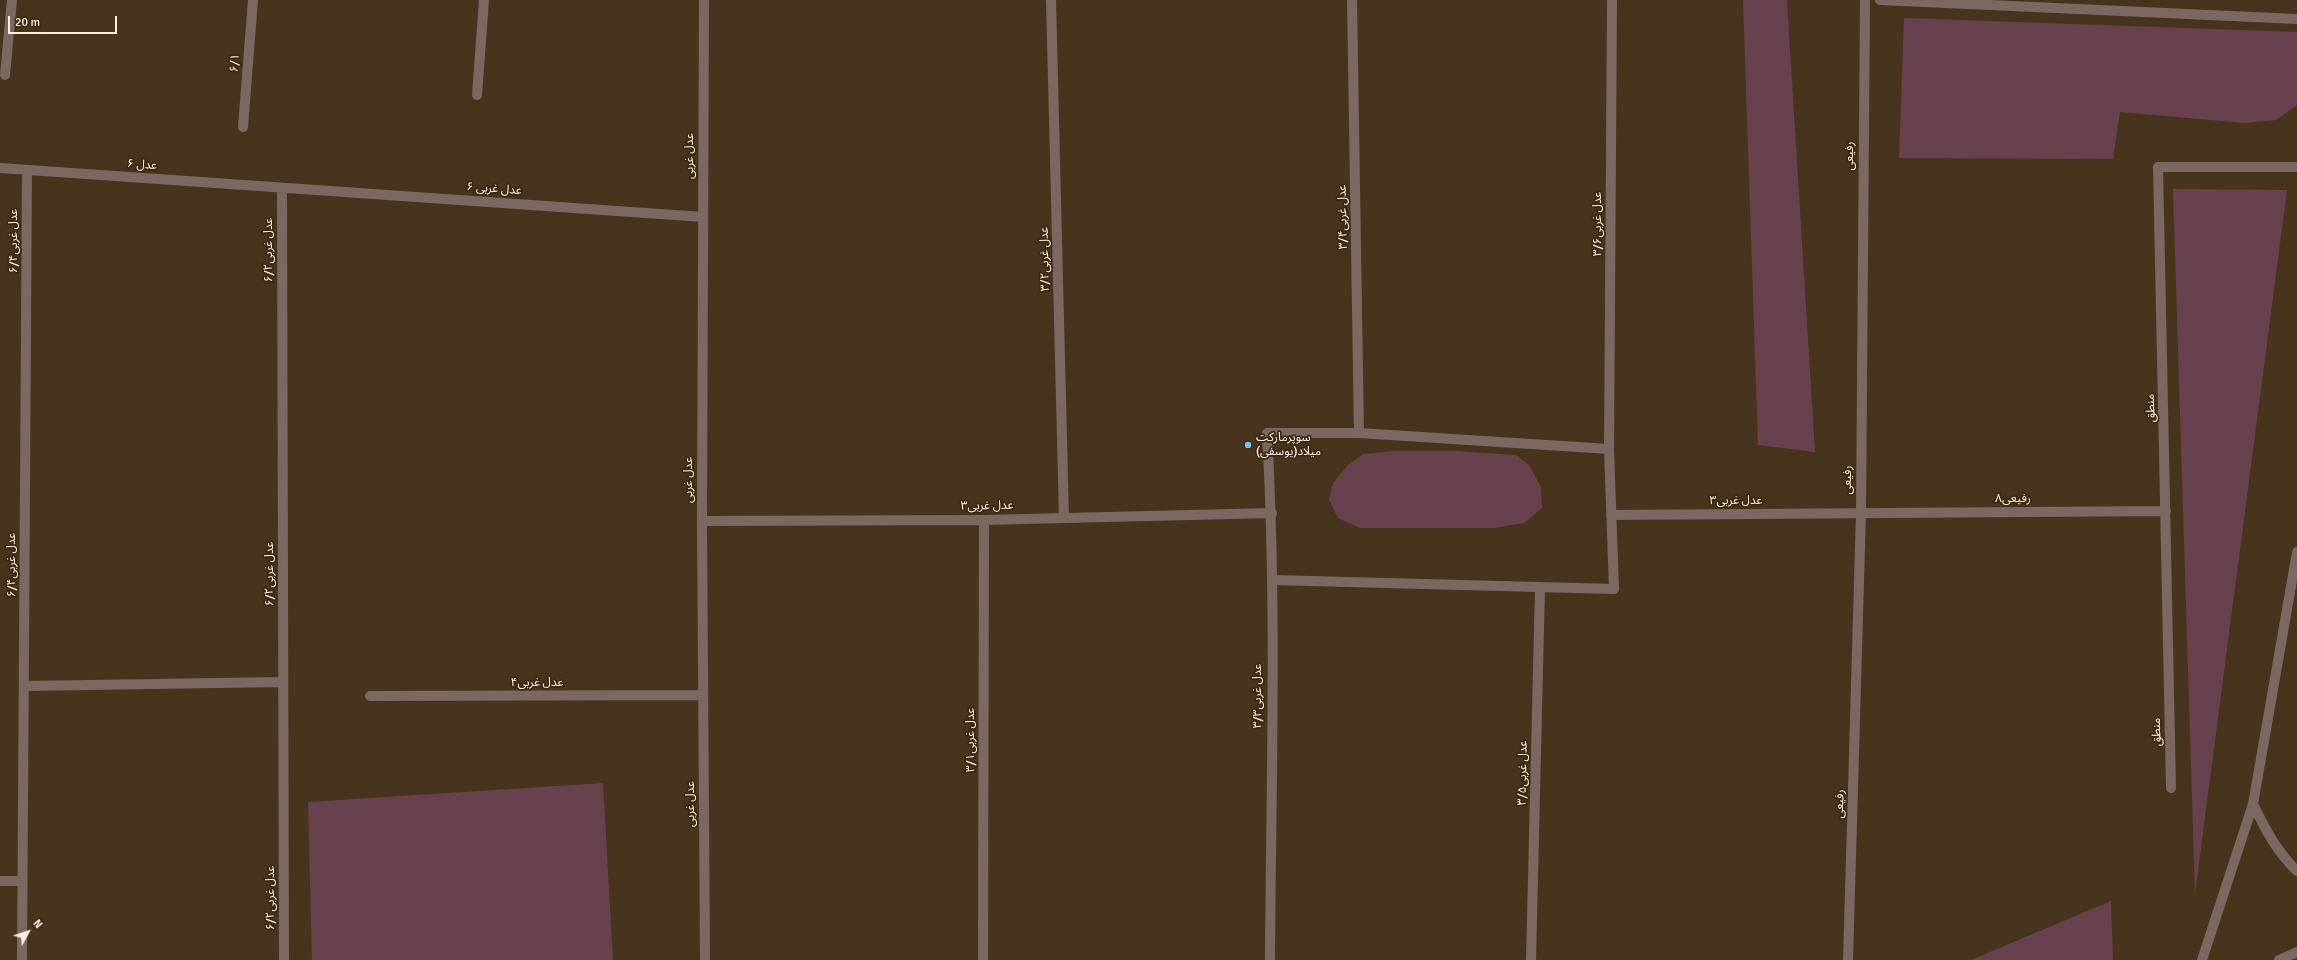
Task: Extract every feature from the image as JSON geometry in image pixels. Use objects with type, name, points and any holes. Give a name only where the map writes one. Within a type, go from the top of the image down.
[{"type":"street","points":[[5,75],[12,0]]},
{"type":"street","name":"۶/۱","points":[[243,127],[253,0]]},
{"type":"street","points":[[477,95],[484,0]]},
{"type":"street","name":"عدل غربی","points":[[704,0],[702,522],[705,960]]},
{"type":"street","name":"عدل غربی۳/۲","points":[[1051,0],[1064,518]]},
{"type":"street","name":"عدل غربی۳/۴","points":[[1352,0],[1359,433]]},
{"type":"street","name":"عدل غربی۳/۶","points":[[1540,587],[1614,589],[1609,449],[1612,0]]},
{"type":"street","name":"رفیعی","points":[[1848,960],[1861,513],[1865,0]]},
{"type":"street","points":[[1880,0],[2297,19]]},
{"type":"street","name":"منطق","points":[[2170,788],[2166,511],[2158,167],[2297,167]]},
{"type":"street","name":"عدل ۶","points":[[0,168],[282,188]]},
{"type":"street","name":"۶/۴عدل غربی","points":[[22,960],[27,170]]},
{"type":"street","name":"عدل غربی ۶","points":[[282,188],[703,217]]},
{"type":"street","name":"۶/۲عدل غربی","points":[[282,188],[284,960]]},
{"type":"street","name":"عدل غربی۳/۳","points":[[1270,960],[1272,513],[1267,433],[1359,433]]},
{"type":"street","points":[[1359,433],[1609,449]]},
{"type":"street","name":"۸رفیعی","points":[[1861,513],[2166,511]]},
{"type":"street","name":"عدل غربی۳","points":[[702,522],[984,520],[1272,513]]},
{"type":"street","name":"عدل غربی۳","points":[[1611,515],[1861,513]]},
{"type":"street","name":"عدل غربی۳/۱","points":[[983,960],[984,520]]},
{"type":"street","points":[[2202,960],[2252,804],[2297,552]]},
{"type":"street","points":[[1272,580],[1540,587]]},
{"type":"street","name":"عدل غربی۳/۵","points":[[1531,960],[1540,587]]},
{"type":"street","points":[[24,686],[283,682]]},
{"type":"street","name":"عدل غربی۴","points":[[370,696],[703,695]]},
{"type":"street","points":[[2252,804],[2268,837],[2286,861],[2297,871]]},
{"type":"street","points":[[0,881],[22,881]]},
{"type":"street","points":[[2279,960],[2297,952]]},
{"type":"shaded area","points":[[1743,0],[1787,0],[1815,452],[1758,445]]},
{"type":"shaded area","points":[[1904,18],[2297,32],[2297,105],[2276,120],[2245,123],[2120,112],[2113,159],[1899,158]]},
{"type":"shaded area","points":[[2173,189],[2287,190],[2195,894]]},
{"type":"shaded area","points":[[1394,451],[1457,451],[1516,455],[1529,465],[1541,487],[1542,508],[1524,523],[1495,528],[1360,528],[1338,518],[1329,500],[1333,483],[1348,465],[1363,454]]},
{"type":"shaded area","points":[[603,783],[613,960],[312,960],[308,802]]},
{"type":"shaded area","points":[[2111,901],[2113,960],[1971,960]]},
{"type":"place","name":"سوپرمارکت میلاد(یوسفی)","points":[[1248,445]]}]
